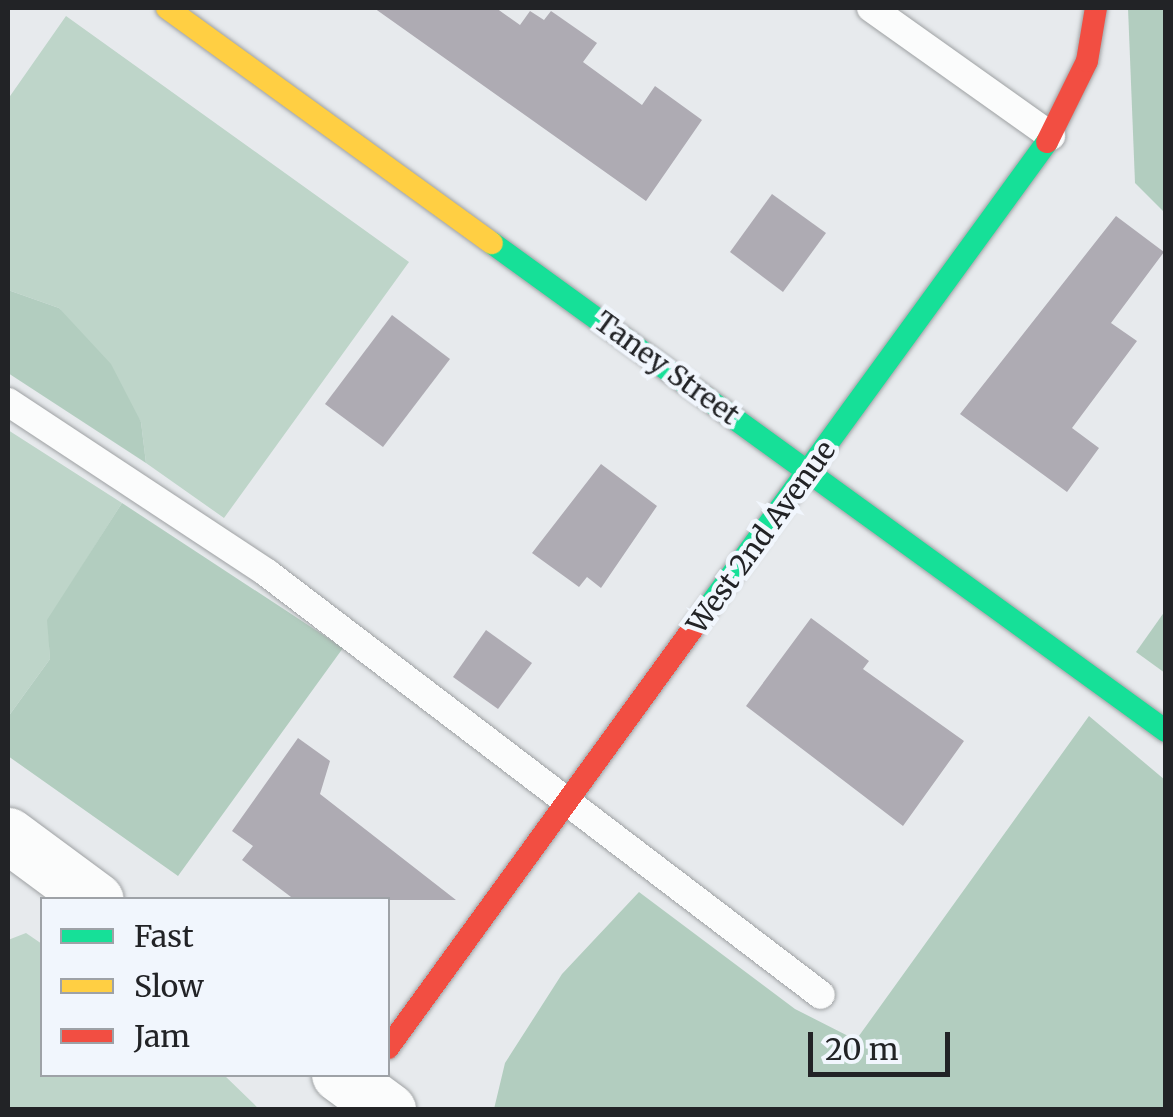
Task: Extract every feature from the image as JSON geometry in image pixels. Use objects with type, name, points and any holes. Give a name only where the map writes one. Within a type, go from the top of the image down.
[{"type":"street","name":"Taney Street","points":[[167,8],[1166,731]]},
{"type":"street","name":"West 2nd Avenue","points":[[390,1048],[1051,136],[1088,61],[1096,8]]},
{"type":"street","points":[[8,835],[92,897]]},
{"type":"lane","points":[[871,8],[1051,136]]},
{"type":"lane","points":[[8,402],[268,573],[821,995]]},
{"type":"green space","points":[[1128,8],[1165,8],[1165,213],[1135,183]]},
{"type":"green space","points":[[66,16],[409,262],[224,518],[146,463],[141,422],[59,308],[8,290],[8,99]]},
{"type":"green space","points":[[8,290],[59,308],[111,364],[141,422],[146,463],[8,373]]},
{"type":"green space","points":[[8,430],[122,503],[48,620],[50,659],[8,717]]},
{"type":"green space","points":[[122,503],[343,648],[178,876],[8,756],[8,717],[50,659],[47,620]]},
{"type":"green space","points":[[1165,611],[1166,673],[1136,652]]},
{"type":"green space","points":[[1089,716],[1165,780],[1165,1109],[494,1109],[505,1063],[562,974],[639,892],[795,1009],[856,1040]]},
{"type":"green space","points":[[26,933],[40,943],[40,1077],[226,1077],[260,1110],[8,1109],[8,940]]},
{"type":"building","points":[[374,8],[496,8],[520,25],[530,11],[544,20],[551,11],[597,43],[583,62],[642,105],[655,86],[702,120],[646,201]]},
{"type":"building","points":[[772,194],[826,233],[783,292],[730,252]]},
{"type":"building","points":[[1116,216],[1164,252],[1111,323],[1137,341],[1072,428],[1099,448],[1067,492],[960,414]]},
{"type":"building","points":[[392,315],[450,359],[383,447],[325,404]]},
{"type":"building","points":[[601,464],[657,506],[601,588],[587,577],[579,587],[532,553]]},
{"type":"building","points":[[811,618],[869,661],[863,669],[964,741],[903,826],[746,706]]},
{"type":"building","points":[[486,630],[532,663],[498,709],[453,677]]},
{"type":"building","points":[[298,738],[330,761],[320,794],[456,900],[291,897],[242,860],[253,846],[232,831]]},
{"type":"traffic: fast","points":[[699,620],[1047,142]]},
{"type":"traffic: fast","points":[[492,243],[1166,731]]},
{"type":"traffic: slow","points":[[167,8],[492,243]]},
{"type":"traffic: jam","points":[[1047,142],[1087,61],[1096,8]]},
{"type":"traffic: jam","points":[[390,1045],[699,620]]}]
